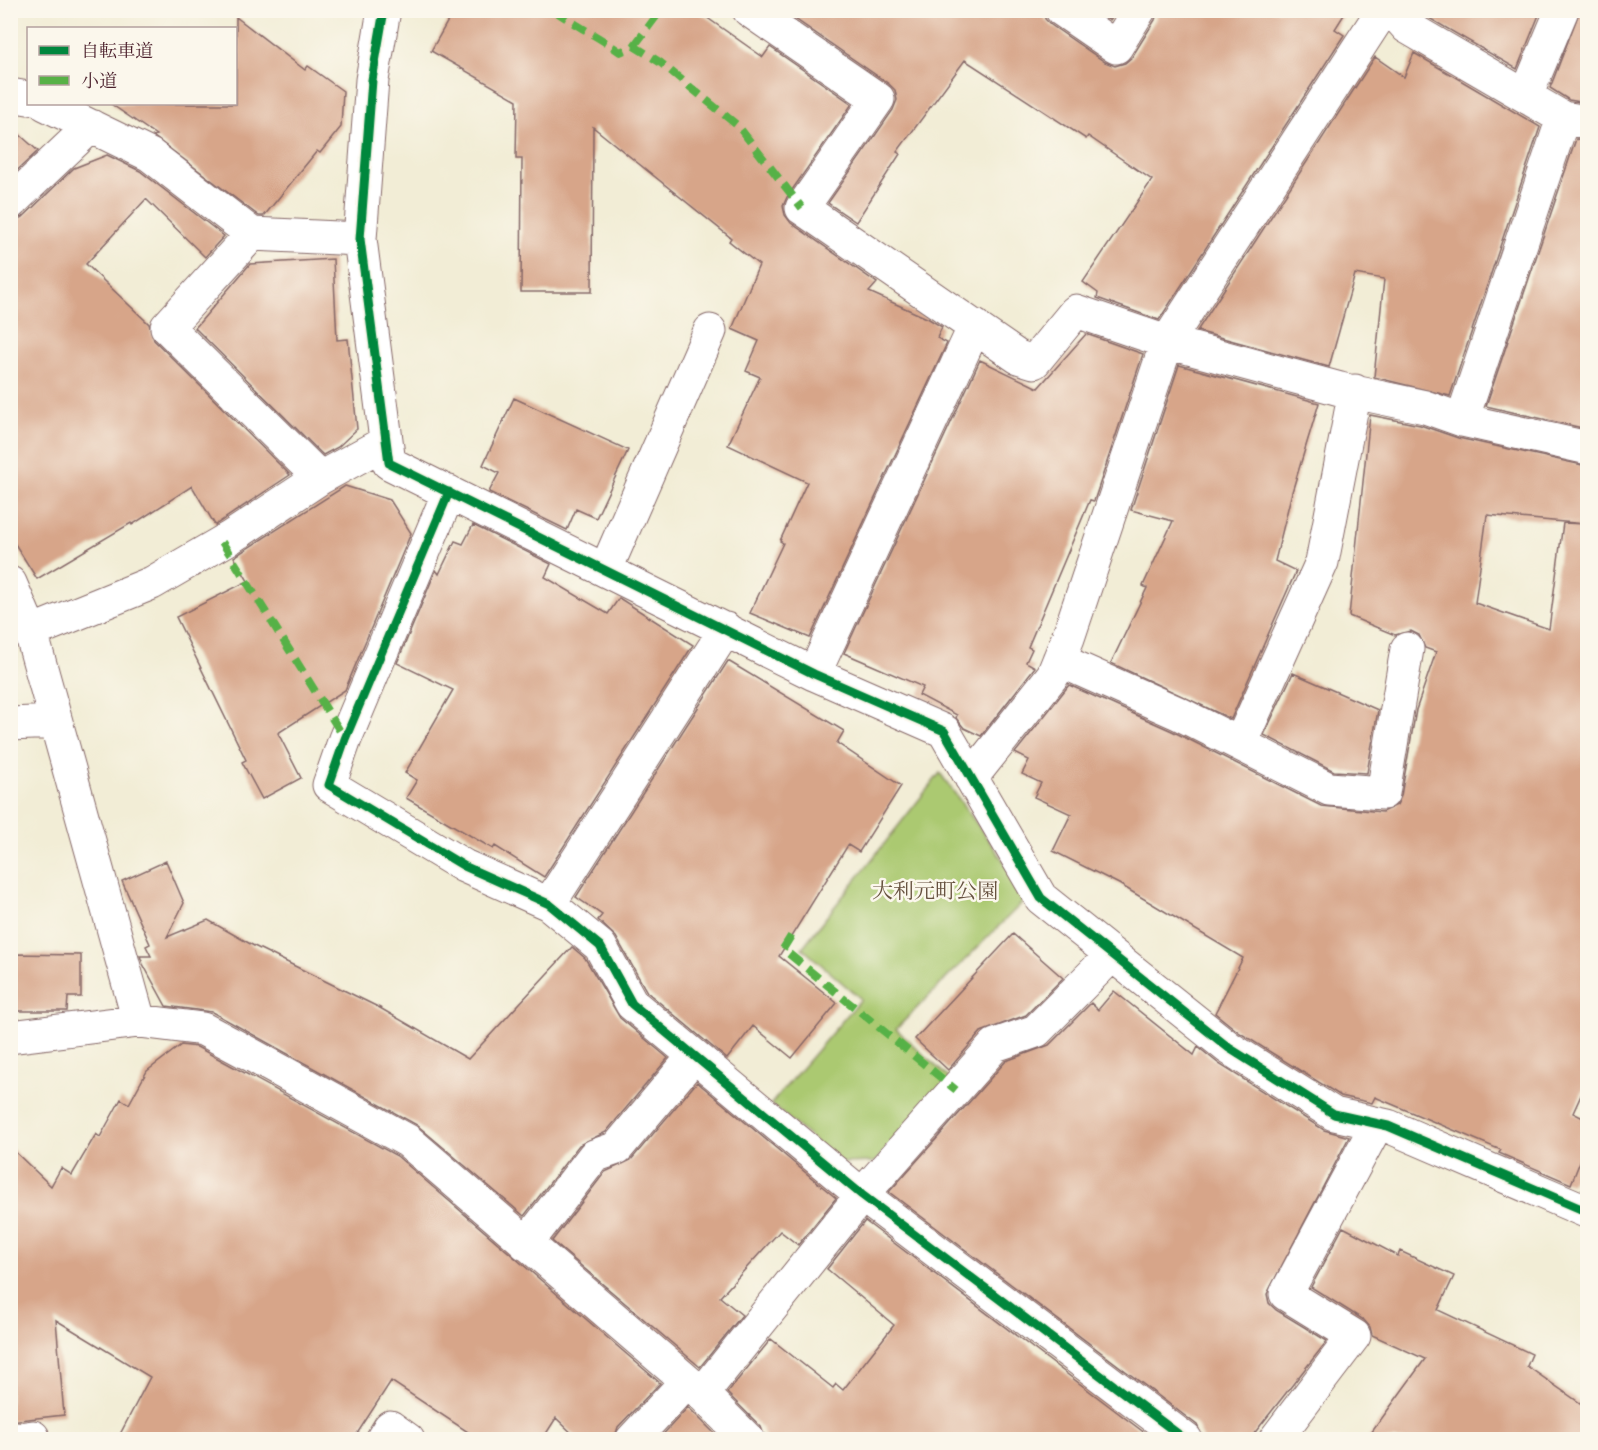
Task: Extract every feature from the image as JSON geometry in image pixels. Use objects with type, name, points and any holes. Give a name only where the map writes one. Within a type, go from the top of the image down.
[{"type":"street","points":[[384,10],[372,80],[360,239],[389,463],[814,674],[944,731],[1041,898],[1229,1048],[1334,1114],[1377,1124],[1587,1212]]},
{"type":"street","points":[[749,10],[878,99],[802,208],[1018,357],[1034,362],[1076,310],[1167,342],[1355,392],[1425,407],[1462,420],[1587,448]]},
{"type":"street","points":[[1062,10],[1116,47],[1139,10]]},
{"type":"street","points":[[971,778],[1053,675],[1167,342],[1383,10]]},
{"type":"street","points":[[1392,10],[1407,27],[1526,96],[1575,120],[1462,420]]},
{"type":"street","points":[[1526,96],[1562,10]]},
{"type":"street","points":[[10,95],[27,98]]},
{"type":"street","points":[[47,105],[150,155],[252,234],[360,239]]},
{"type":"street","points":[[10,203],[91,126]]},
{"type":"street","points":[[252,234],[167,327],[320,478]]},
{"type":"street","points":[[814,674],[975,326]]},
{"type":"street","points":[[606,570],[710,331]]},
{"type":"street","points":[[1240,744],[1322,562],[1355,392]]},
{"type":"street","points":[[31,632],[152,583],[231,537],[320,478],[387,442]]},
{"type":"street","points":[[449,492],[345,739],[328,785],[464,866],[549,904],[600,946],[632,1004],[862,1195],[1186,1440]]},
{"type":"street","points":[[10,583],[31,632],[139,1021]]},
{"type":"street","points":[[549,904],[726,629]]},
{"type":"street","points":[[1059,660],[1240,744],[1329,789],[1383,793],[1407,649]]},
{"type":"street","points":[[10,724],[56,722]]},
{"type":"street","points":[[632,1440],[694,1388],[995,1045],[1036,1031],[1112,955]]},
{"type":"street","points":[[10,1037],[139,1021],[203,1029],[408,1141],[694,1388],[748,1440]]},
{"type":"street","points":[[526,1244],[594,1156],[617,1148],[694,1056]]},
{"type":"street","points":[[1275,1440],[1354,1336],[1286,1294],[1377,1124]]},
{"type":"street","points":[[382,1440],[390,1427],[408,1440]]},
{"type":"green space","name":"大利元町公園","points":[[940,773],[1029,896],[896,1029],[950,1079],[875,1162],[840,1163],[771,1104],[861,999],[802,948]]},
{"type":"building","points":[[454,10],[696,10],[763,57],[770,47],[852,104],[787,197],[783,206],[785,215],[791,223],[877,283],[869,292],[942,327],[937,338],[947,343],[810,638],[750,613],[783,543],[780,541],[807,482],[728,445],[760,377],[746,371],[759,341],[732,329],[759,265],[729,241],[731,238],[593,127],[592,292],[521,292],[522,159],[516,159],[517,100],[431,51]]},
{"type":"building","points":[[795,10],[1044,10],[1045,19],[1051,25],[1105,62],[1115,66],[1125,63],[1132,57],[1155,20],[1158,10],[1347,10],[1335,29],[1344,35],[1159,320],[1097,298],[1098,293],[1083,282],[1152,180],[1088,136],[1086,139],[965,60],[897,152],[900,154],[856,222],[828,203],[893,110],[897,100],[895,90],[889,84],[791,16]]},
{"type":"building","points":[[1096,10],[1117,10],[1110,20]]},
{"type":"building","points":[[1432,10],[1541,10],[1517,69],[1429,18]]},
{"type":"building","points":[[1580,10],[1587,10],[1587,103],[1569,100],[1550,88]]},
{"type":"building","points":[[236,17],[305,70],[308,66],[343,91],[341,127],[320,153],[317,151],[264,216],[259,216],[153,136],[156,135],[112,105],[237,105]]},
{"type":"building","points":[[1414,53],[1540,127],[1450,396],[1374,377],[1384,279],[1355,274],[1329,367],[1197,331],[1375,57],[1404,77]]},
{"type":"building","points":[[10,126],[38,151],[10,177]]},
{"type":"building","points":[[1576,139],[1587,140],[1587,429],[1486,406]]},
{"type":"building","points":[[107,155],[140,171],[224,236],[205,257],[146,199],[86,264],[149,324],[154,340],[290,475],[215,525],[192,486],[132,525],[131,523],[37,579],[10,536],[10,221],[23,217],[74,168]]},
{"type":"building","points":[[333,259],[337,340],[348,339],[357,429],[338,447],[323,455],[195,328],[250,264]]},
{"type":"building","points":[[1086,334],[1143,354],[1094,501],[1090,500],[1028,647],[1032,649],[1026,662],[1035,667],[981,736],[964,728],[956,718],[957,715],[919,695],[923,687],[844,653],[980,360],[1038,388]]},
{"type":"building","points":[[1179,365],[1319,403],[1292,492],[1275,561],[1296,571],[1231,719],[1111,663],[1147,588],[1143,586],[1173,521],[1131,510]]},
{"type":"building","points":[[514,398],[628,450],[596,518],[576,509],[567,530],[489,492],[499,473],[483,465]]},
{"type":"building","points":[[1370,415],[1420,425],[1458,438],[1587,466],[1587,1082],[1573,1113],[1587,1120],[1587,1144],[1571,1184],[1499,1153],[1501,1150],[1375,1097],[1372,1103],[1341,1096],[1240,1033],[1215,1013],[1243,958],[1119,884],[1053,851],[1071,814],[1034,797],[1041,783],[1022,774],[1029,760],[1015,753],[1069,685],[1172,731],[1321,806],[1382,812],[1397,805],[1401,796],[1416,710],[1436,652],[1425,648],[1419,635],[1411,631],[1395,635],[1349,616]],"holes":[[[1487,515],[1586,524],[1563,523],[1549,629],[1475,603]]]},
{"type":"building","points":[[345,486],[390,500],[411,533],[345,690],[278,733],[301,778],[262,799],[242,762],[246,760],[176,617],[248,581],[234,557]]},
{"type":"building","points":[[473,525],[551,564],[545,577],[608,614],[619,598],[693,645],[544,877],[495,846],[493,849],[406,798],[417,780],[405,773],[453,690],[397,663],[436,570],[439,574],[455,541],[463,544]]},
{"type":"building","points":[[728,661],[844,731],[837,743],[901,786],[859,852],[848,845],[779,956],[837,1003],[792,1058],[753,1026],[727,1059],[647,992],[616,937],[598,920],[602,915],[576,897]]},
{"type":"building","points":[[1293,673],[1378,710],[1367,773],[1334,771],[1264,735]]},
{"type":"building","points":[[166,861],[184,903],[167,937],[208,920],[254,946],[380,1008],[468,1059],[572,947],[585,958],[620,1018],[668,1058],[606,1132],[579,1145],[524,1216],[417,1125],[212,1012],[166,1006],[140,956],[151,956],[146,946],[150,944],[122,881]]},
{"type":"building","points":[[1013,934],[1063,978],[1026,1015],[981,1032],[948,1070],[915,1039]]},
{"type":"building","points":[[11,954],[81,955],[81,997],[68,997],[67,1011],[10,1011]]},
{"type":"building","points":[[1114,991],[1194,1055],[1198,1047],[1219,1064],[1324,1130],[1349,1137],[1267,1294],[1269,1303],[1276,1310],[1327,1341],[1249,1440],[1204,1440],[1197,1425],[889,1192],[1006,1061],[1049,1045],[1091,1003],[1098,1010]]},
{"type":"building","points":[[181,1045],[197,1047],[397,1156],[660,1383],[618,1427],[614,1440],[579,1440],[556,1418],[542,1440],[480,1440],[391,1381],[353,1440],[117,1440],[150,1377],[56,1320],[64,1415],[10,1421],[10,1147],[51,1186],[61,1168],[72,1175],[96,1134],[100,1137],[121,1099],[129,1104],[147,1071]]},
{"type":"building","points":[[697,1082],[836,1198],[798,1245],[780,1231],[720,1297],[742,1315],[700,1367],[552,1241],[605,1172],[631,1160]]},
{"type":"building","points":[[865,1221],[1154,1440],[766,1440],[761,1427],[727,1393],[771,1339],[833,1388],[836,1384],[843,1390],[894,1325],[827,1269]]},
{"type":"building","points":[[1343,1227],[1398,1256],[1400,1251],[1454,1276],[1438,1310],[1532,1354],[1527,1366],[1587,1408],[1587,1440],[1366,1440],[1425,1359],[1372,1335],[1370,1327],[1364,1320],[1311,1287]]},
{"type":"building","points":[[688,1407],[721,1440],[658,1440]]},
{"type":"marked path","points":[[554,10],[620,52],[634,46],[661,63],[738,126],[802,208]]},
{"type":"marked path","points":[[634,46],[661,10]]},
{"type":"marked path","points":[[222,542],[345,739]]},
{"type":"marked path","points":[[791,936],[783,949],[956,1090]]},
{"type":"cycle path","points":[[384,10],[372,80],[360,239],[389,463],[814,674],[944,731],[1041,898],[1229,1048],[1334,1114],[1388,1126],[1588,1212]]},
{"type":"cycle path","points":[[449,492],[345,739],[329,785],[464,866],[549,904],[600,946],[632,1004],[862,1195],[1186,1440]]}]
